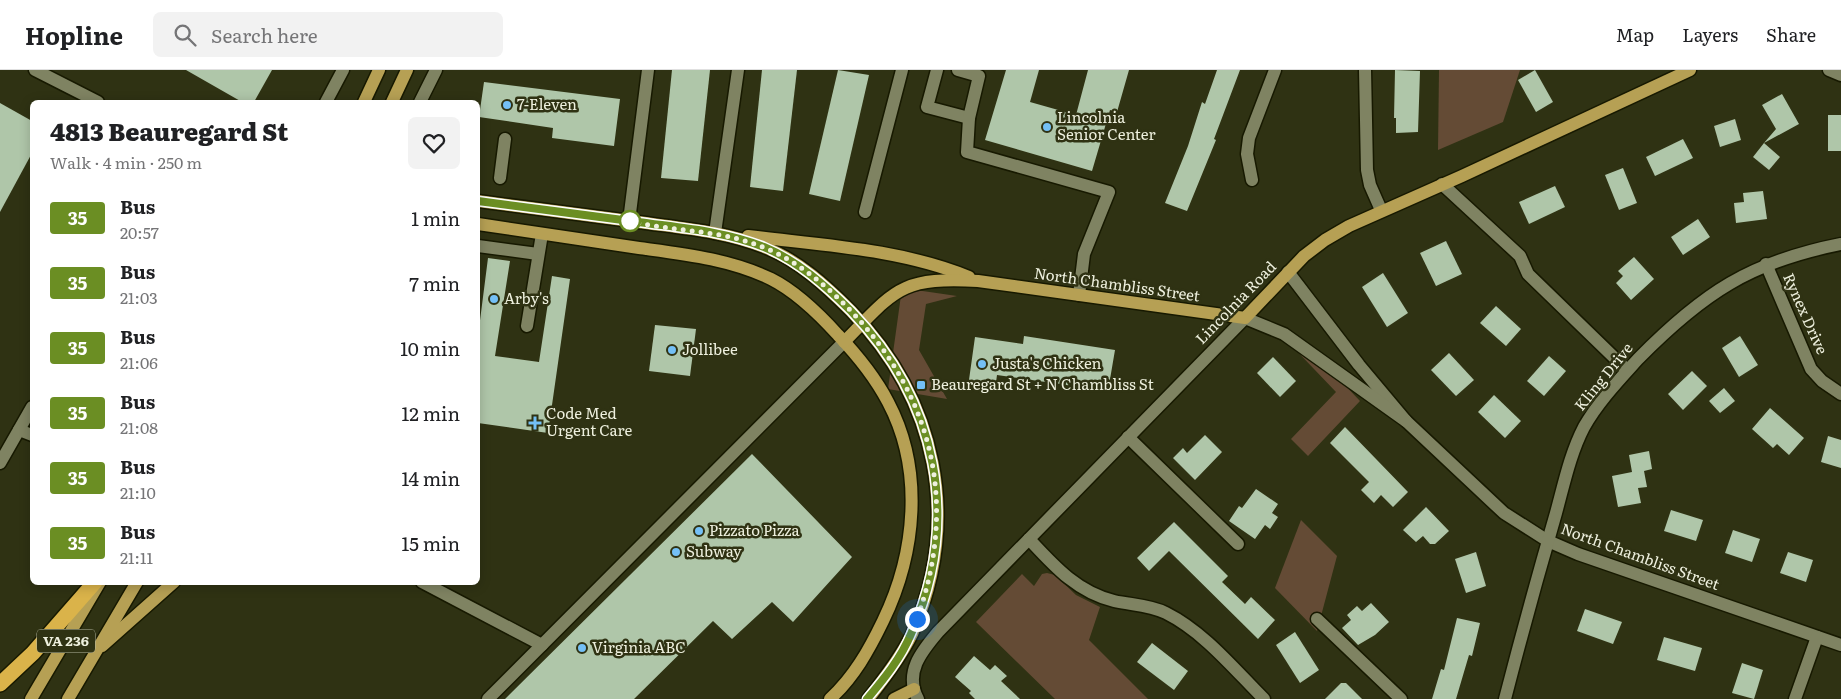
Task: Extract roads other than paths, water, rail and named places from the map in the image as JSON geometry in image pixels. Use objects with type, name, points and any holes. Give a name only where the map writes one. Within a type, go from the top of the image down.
[{"type":"highway","points":[[0,684],[33,654],[92,585]]},
{"type":"main road","points":[[365,100],[379,70]]},
{"type":"main road","points":[[393,100],[407,70]]},
{"type":"main road","name":"Lincolnia Road","points":[[1245,318],[1288,272],[1325,240],[1381,210],[1690,70]]},
{"type":"main road","points":[[480,201],[852,249],[936,265],[978,281]]},
{"type":"main road","points":[[480,224],[699,257],[755,271],[797,296],[822,317],[881,390],[895,419],[910,479],[911,532],[906,561],[894,598],[865,657],[830,699]]},
{"type":"main road","points":[[716,232],[764,247],[796,265],[839,299],[862,323],[886,353],[902,378],[922,421],[932,462],[937,523],[931,572],[911,634],[893,666],[868,699]]},
{"type":"main road","name":"North Chambliss Street","points":[[844,342],[883,301],[905,287],[935,280],[978,281],[1245,318]]},
{"type":"main road","name":"VA 236","points":[[31,699],[98,585]]},
{"type":"main road","name":"VA 236","points":[[68,699],[134,585]]},
{"type":"main road","points":[[95,653],[170,585]]},
{"type":"main road","points":[[894,699],[916,694]]},
{"type":"street","points":[[35,70],[94,100]]},
{"type":"street","points":[[327,100],[343,70]]},
{"type":"street","points":[[421,100],[436,70]]},
{"type":"street","points":[[629,221],[648,70]]},
{"type":"street","points":[[716,232],[738,70]]},
{"type":"street","points":[[864,212],[902,70]]},
{"type":"street","points":[[937,70],[928,107],[969,118]]},
{"type":"street","points":[[958,70],[979,76],[969,118],[967,152],[1109,192],[1084,254],[1079,295]]},
{"type":"street","points":[[1252,180],[1247,154],[1249,138],[1274,70]]},
{"type":"street","points":[[1365,70],[1367,170],[1370,185],[1381,210]]},
{"type":"street","points":[[1829,70],[1841,75]]},
{"type":"street","points":[[500,178],[505,139]]},
{"type":"street","points":[[1442,184],[1520,256],[1528,274],[1627,370]]},
{"type":"street","points":[[527,326],[542,234]]},
{"type":"street","name":"Kling Drive","points":[[1505,699],[1574,449],[1585,426],[1598,406],[1627,370],[1682,316],[1737,278],[1788,256],[1841,244]]},
{"type":"street","points":[[480,246],[538,254]]},
{"type":"street","name":"Rynex Drive","points":[[1766,264],[1811,368],[1822,381],[1841,394]]},
{"type":"street","name":"North Chambliss Street","points":[[1288,272],[1359,365],[1406,421],[1485,497],[1517,522],[1548,541],[1578,554],[1841,645]]},
{"type":"street","name":"North Chambliss Street","points":[[1245,318],[1269,326],[1284,334],[1406,421]]},
{"type":"street","name":"Lincolnia Road","points":[[916,694],[913,668],[922,651],[938,632],[1245,318]]},
{"type":"street","points":[[488,699],[844,342]]},
{"type":"street","points":[[0,464],[30,411]]},
{"type":"street","points":[[19,430],[30,434]]},
{"type":"street","points":[[1128,437],[1238,544]]},
{"type":"street","points":[[1028,539],[1061,574],[1078,586],[1096,595],[1115,601],[1144,605],[1164,612],[1183,622],[1264,699]]},
{"type":"street","points":[[428,585],[542,645]]},
{"type":"street","points":[[1317,619],[1339,643],[1401,699]]},
{"type":"street","points":[[1795,699],[1817,637]]},
{"type":"place","name":"7-Eleven","points":[[507,105]]},
{"type":"place","name":"Lincolnia Senior Center","points":[[1047,127]]},
{"type":"place","name":"Arby's","points":[[494,299]]},
{"type":"place","name":"Jollibee","points":[[672,350]]},
{"type":"place","name":"Justa's Chicken","points":[[982,364]]},
{"type":"place","name":"Beauregard St + N Chambliss St","points":[[921,385]]},
{"type":"place","name":"Code Med Urgent Care","points":[[535,423]]},
{"type":"place","name":"Pizzato Pizza","points":[[699,531]]},
{"type":"place","name":"Subway","points":[[676,552]]},
{"type":"place","name":"Virginia ABC","points":[[582,648]]}]
